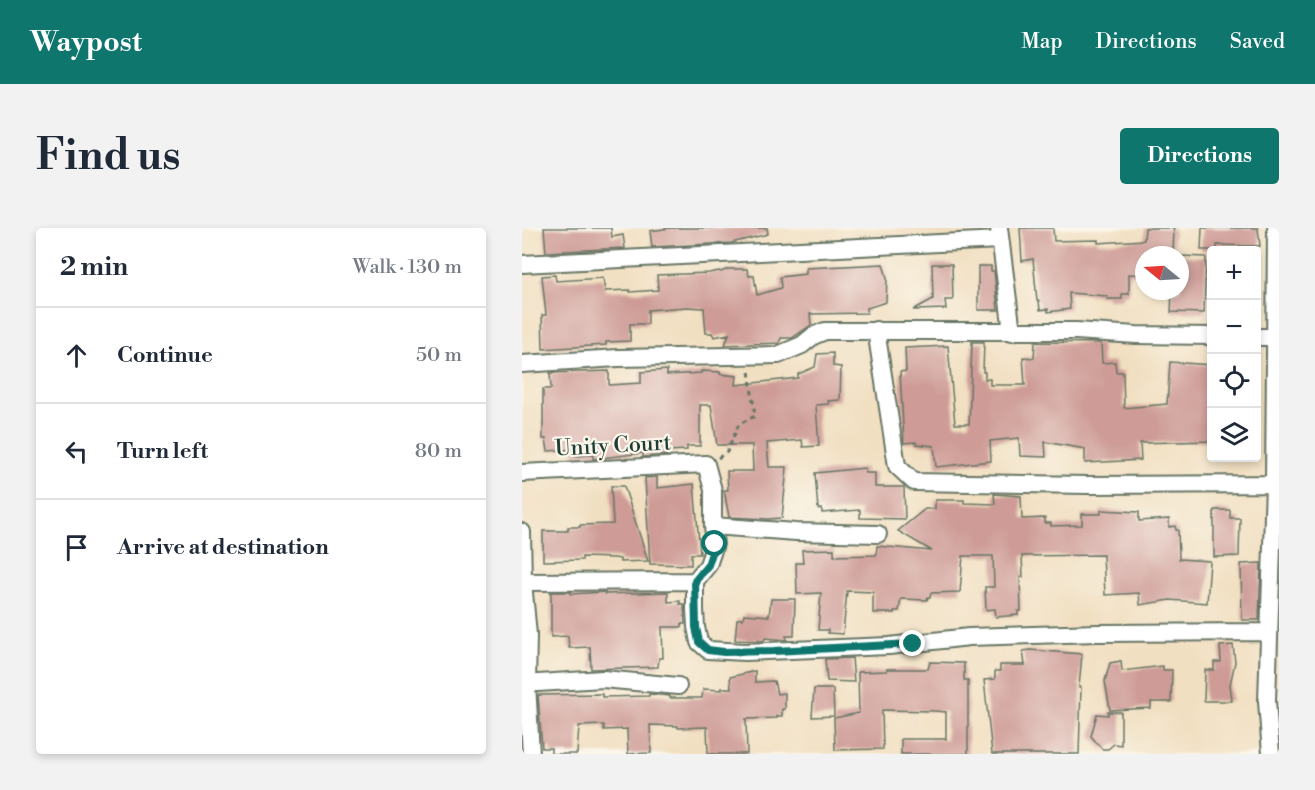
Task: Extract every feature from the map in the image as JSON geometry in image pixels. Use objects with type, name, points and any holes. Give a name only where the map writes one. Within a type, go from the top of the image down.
[{"type":"street","points":[[1271,754],[1268,701],[1269,632],[1275,542],[1276,228]]},
{"type":"street","points":[[522,264],[999,234],[1012,332]]},
{"type":"street","points":[[876,330],[897,466],[914,482],[1089,485],[1274,484]]},
{"type":"street","points":[[522,364],[618,358],[777,355],[802,345],[813,336],[825,331],[1077,331],[1207,336]]},
{"type":"street","points":[[1261,337],[1275,337]]},
{"type":"street","points":[[706,464],[713,490],[715,544],[708,565],[695,581],[696,627],[699,642],[708,650],[724,652],[889,646],[969,637],[1097,633],[1269,632]]},
{"type":"street","name":"Unity Court","points":[[522,473],[706,464]]},
{"type":"street","points":[[713,526],[796,532],[878,534]]},
{"type":"street","points":[[522,532],[522,582],[528,635],[525,684],[531,754]]},
{"type":"street","points":[[522,582],[695,581]]},
{"type":"street","points":[[525,684],[603,679],[678,686]]},
{"type":"path","points":[[706,464],[727,452],[739,424],[755,416],[748,365]]},
{"type":"building","points":[[544,228],[611,228],[612,237],[623,235],[625,248],[546,252]]},
{"type":"building","points":[[671,228],[767,228],[768,234],[731,243],[652,247],[650,231]]},
{"type":"building","points":[[1020,228],[1053,228],[1054,241],[1098,240],[1098,243],[1144,240],[1145,228],[1174,228],[1173,246],[1135,246],[1135,274],[1129,274],[1129,294],[1122,294],[1122,299],[1069,293],[1070,309],[1048,312],[1048,309],[1040,310],[1033,259],[1022,261]]},
{"type":"building","points":[[1202,228],[1258,228],[1260,246],[1217,245],[1207,246],[1207,250],[1201,250]]},
{"type":"building","points":[[1189,256],[1206,257],[1204,313],[1171,312],[1172,300],[1189,300]]},
{"type":"building","points":[[883,264],[887,278],[886,302],[867,308],[867,313],[810,314],[811,325],[792,338],[781,338],[779,343],[725,345],[729,334],[714,337],[712,333],[706,333],[704,308],[687,307],[648,310],[648,324],[630,324],[630,341],[543,349],[542,315],[546,315],[542,276],[555,275],[556,281],[603,278],[605,291],[630,290],[630,292],[658,290],[657,275],[747,269],[749,276],[754,276],[757,295],[781,288],[780,277],[806,274],[806,268]]},
{"type":"building","points":[[932,264],[952,264],[953,300],[945,300],[946,309],[913,310],[933,299]]},
{"type":"building","points":[[978,266],[991,266],[991,271],[994,271],[998,310],[978,310]]},
{"type":"building","points":[[972,342],[984,342],[983,372],[985,372],[985,379],[990,379],[990,385],[1025,385],[1023,357],[1034,358],[1035,342],[1101,343],[1102,363],[1115,362],[1116,372],[1123,372],[1124,408],[1167,404],[1170,362],[1207,365],[1207,441],[1140,443],[1141,460],[1085,463],[1085,449],[1045,442],[1046,457],[1020,456],[1019,438],[990,441],[991,461],[936,467],[934,446],[916,444],[916,442],[904,443],[900,372],[906,371],[905,348],[948,346],[955,424],[969,424]]},
{"type":"building","points":[[833,353],[833,366],[841,367],[840,400],[816,405],[819,446],[803,447],[802,440],[767,443],[769,467],[787,467],[782,518],[729,517],[724,490],[728,490],[727,471],[753,471],[752,445],[717,445],[711,405],[700,405],[700,446],[687,446],[687,450],[667,451],[667,455],[643,457],[643,453],[593,459],[593,455],[574,456],[574,449],[548,451],[546,439],[543,439],[543,389],[551,389],[550,373],[609,371],[609,385],[641,383],[641,372],[667,370],[667,375],[701,373],[701,371],[720,372],[720,374],[737,376],[736,385],[798,378],[798,374],[815,367],[817,354]]},
{"type":"building","points":[[865,468],[865,473],[875,473],[875,487],[904,487],[905,519],[860,518],[860,510],[822,513],[822,509],[818,509],[815,473]]},
{"type":"building","points":[[657,477],[657,488],[694,484],[700,554],[691,554],[691,565],[650,564],[645,478]]},
{"type":"building","points":[[611,486],[624,486],[648,561],[620,562],[620,559],[615,558],[582,557],[582,560],[543,561],[543,531],[568,531],[568,527],[580,527],[580,525],[613,524]]},
{"type":"building","points":[[994,494],[1021,496],[1022,519],[1045,518],[1045,523],[1051,523],[1051,526],[1082,525],[1082,514],[1101,514],[1101,510],[1139,512],[1139,521],[1169,519],[1169,527],[1175,526],[1178,530],[1179,559],[1210,561],[1207,603],[1170,600],[1140,605],[1139,593],[1105,595],[1103,555],[1022,556],[1021,611],[1018,611],[1018,615],[996,617],[995,609],[986,610],[985,587],[994,587],[993,556],[963,556],[960,592],[931,593],[927,600],[901,599],[899,611],[873,613],[873,592],[847,591],[843,634],[818,630],[821,593],[797,594],[796,563],[803,563],[802,550],[834,549],[834,556],[876,555],[877,546],[932,551],[898,531],[925,509],[935,509],[935,500],[964,500],[964,503],[995,504]]},
{"type":"building","points":[[1214,510],[1230,510],[1230,518],[1240,518],[1239,556],[1214,557]]},
{"type":"building","points":[[1261,563],[1259,620],[1242,620],[1241,564]]},
{"type":"building","points":[[551,592],[571,592],[571,594],[605,592],[605,594],[668,592],[668,602],[680,601],[680,604],[684,604],[685,624],[682,624],[682,627],[662,627],[663,658],[659,658],[658,667],[591,669],[590,647],[569,648],[568,636],[551,637]]},
{"type":"building","points":[[771,599],[795,599],[794,636],[786,636],[787,640],[765,638],[764,641],[735,640],[737,619],[743,619],[744,614],[769,616]]},
{"type":"building","points":[[1233,645],[1235,662],[1230,685],[1232,701],[1204,701],[1205,670],[1214,670],[1214,662],[1221,662],[1220,646]]},
{"type":"building","points":[[1023,651],[1082,654],[1079,687],[1081,687],[1079,754],[992,754],[984,680],[995,679],[995,671],[1000,671],[1000,665],[1025,665]]},
{"type":"building","points":[[852,658],[854,682],[827,681],[825,659]]},
{"type":"building","points":[[1121,661],[1122,671],[1163,666],[1163,670],[1172,670],[1171,702],[1151,702],[1151,708],[1110,710],[1105,681],[1110,663]]},
{"type":"building","points":[[930,662],[964,663],[964,680],[968,680],[968,754],[901,754],[901,739],[946,739],[946,712],[935,711],[882,710],[883,749],[835,750],[834,718],[859,713],[858,672],[928,669]]},
{"type":"building","points":[[755,671],[755,682],[774,681],[777,694],[785,693],[785,709],[782,709],[782,716],[777,716],[777,718],[746,719],[747,754],[708,754],[707,727],[678,728],[678,726],[650,725],[651,753],[628,754],[627,729],[604,730],[604,725],[579,726],[577,754],[551,754],[551,748],[542,748],[538,695],[602,694],[602,697],[649,696],[649,694],[670,696],[670,698],[702,698],[703,689],[731,688],[730,677]]},
{"type":"building","points":[[814,689],[833,689],[834,716],[812,717]]},
{"type":"building","points":[[1108,712],[1121,712],[1121,745],[1114,744],[1108,749],[1102,749],[1091,736],[1097,714],[1108,715]]},
{"type":"route","points":[[715,544],[708,565],[695,581],[696,627],[699,642],[708,650],[774,651],[913,644]]}]
